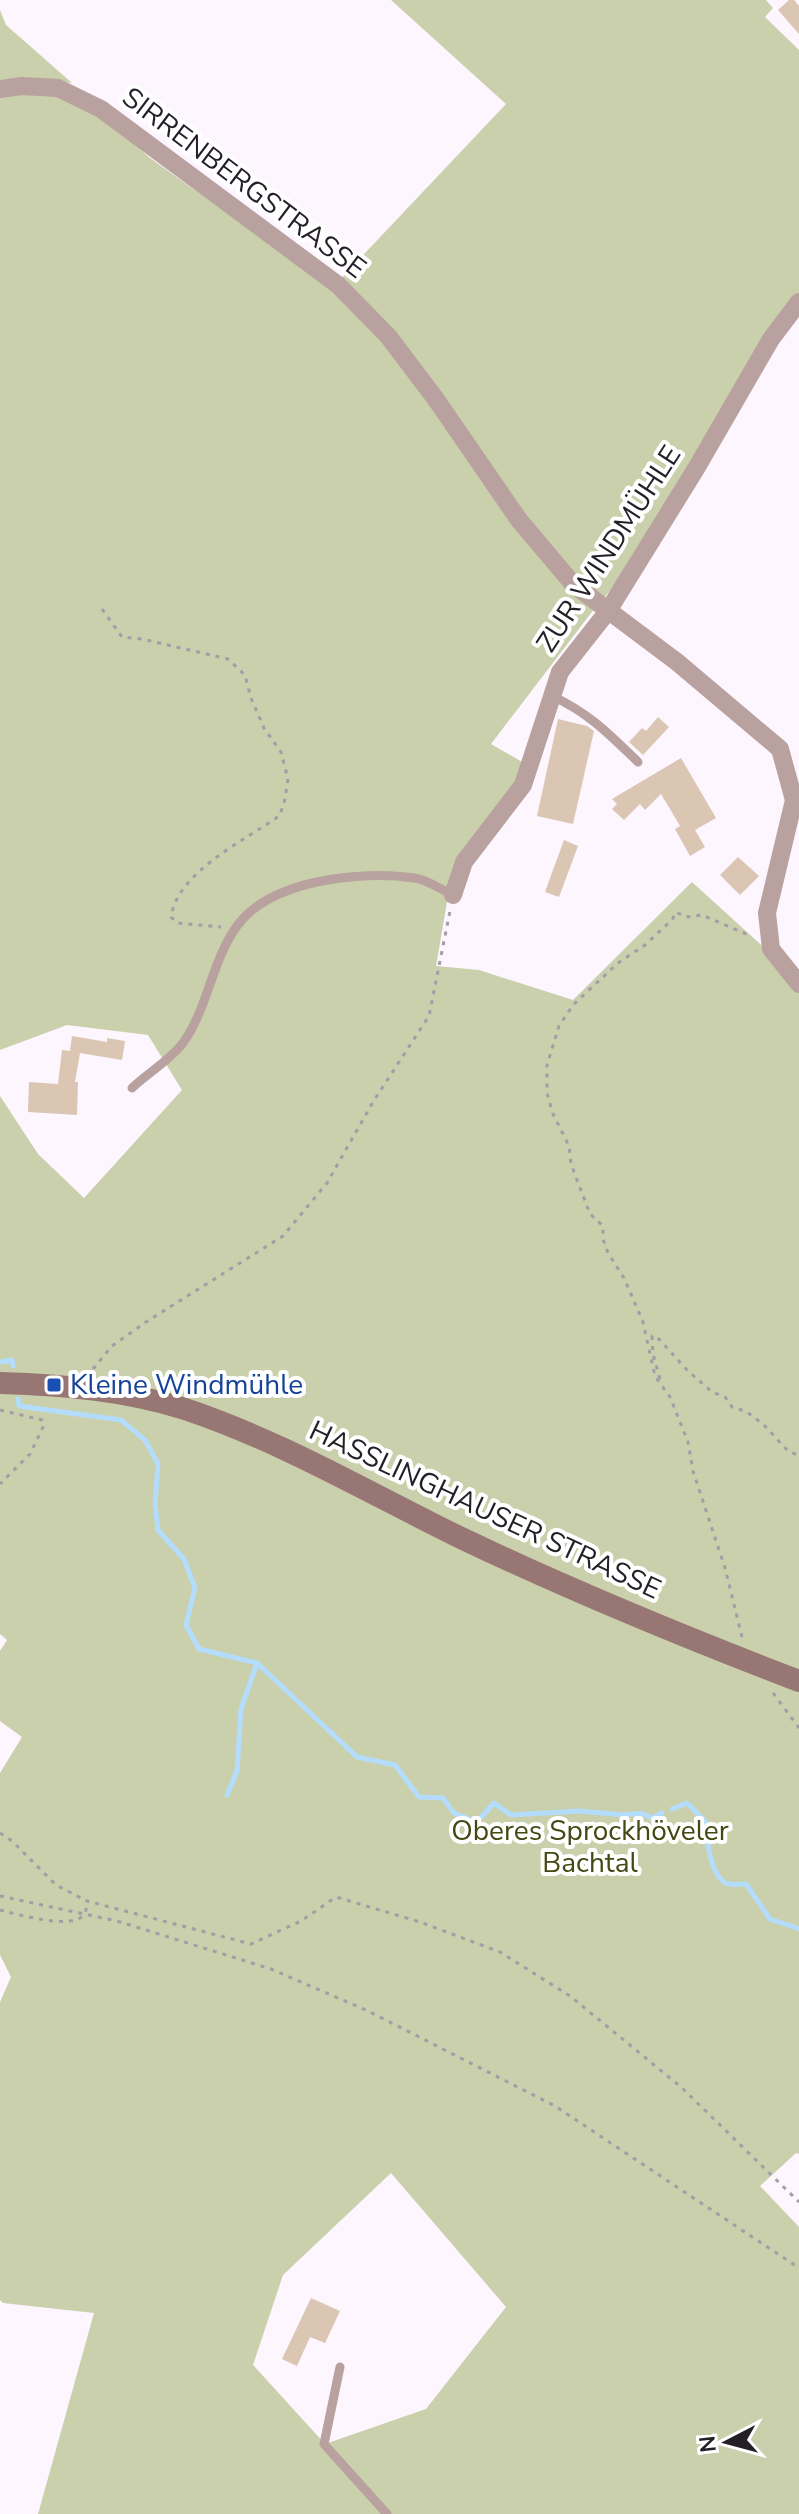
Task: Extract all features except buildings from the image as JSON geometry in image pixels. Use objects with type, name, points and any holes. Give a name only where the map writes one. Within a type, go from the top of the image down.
[{"type":"main road","name":"HASSLINGHAUSER STRASSE","points":[[0,1383],[110,1391],[183,1409],[258,1436],[555,1581],[799,1681]]},
{"type":"street","name":"SIRRENBERGSTRASSE","points":[[0,89],[22,86],[58,88],[101,109],[338,285],[388,336],[543,551],[573,584],[677,662],[780,749],[794,800],[767,913],[771,949]]},
{"type":"street","name":"ZUR WINDMÜHLE","points":[[453,895],[464,862],[523,785],[560,672],[608,611],[771,339],[799,302]]},
{"type":"street","points":[[771,949],[799,984]]},
{"type":"lane","points":[[552,696],[597,721],[638,762]]},
{"type":"lane","points":[[132,1088],[182,1044],[236,927],[253,909],[274,896],[317,882],[376,876],[417,878],[453,895]]},
{"type":"lane","points":[[340,2367],[324,2444],[387,2514]]},
{"type":"path","points":[[102,609],[122,637],[228,659],[245,675],[264,728],[281,752],[288,779],[279,816],[201,870],[172,908],[171,917],[177,923],[236,927]]},
{"type":"path","points":[[69,1386],[94,1368],[112,1346],[146,1322],[283,1236],[327,1183],[373,1102],[429,1016],[453,895]]},
{"type":"path","points":[[771,949],[722,922],[702,915],[686,917],[676,912],[672,920],[645,945],[618,963],[573,1005],[559,1026],[547,1065],[547,1093],[553,1114],[569,1146],[571,1164],[590,1214],[603,1226],[608,1253],[638,1308],[655,1376],[670,1397],[688,1442],[693,1471],[725,1568],[745,1647],[799,1728]]},
{"type":"path","points":[[662,1387],[656,1369],[652,1336],[659,1339],[712,1392],[725,1397],[732,1407],[747,1412],[787,1450],[799,1456]]},
{"type":"path","points":[[0,1410],[42,1420],[44,1425],[30,1454],[0,1484]]},
{"type":"path","points":[[0,1833],[56,1885],[87,1901],[251,1944],[301,1921],[336,1897],[420,1922],[500,1952],[570,1996],[681,2087],[799,2202]]},
{"type":"path","points":[[0,1896],[117,1921],[271,1969],[368,2011],[555,2106],[799,2268]]},
{"type":"path","points":[[0,1910],[65,1922],[78,1920],[84,1915],[87,1901]]},
{"type":"green space","name":"Oberes Sprockhöveler Bachtal","points":[[391,0],[766,0],[773,8],[765,17],[799,50],[799,308],[614,586],[491,744],[524,763],[519,782],[453,867],[436,966],[479,970],[573,1000],[692,882],[770,953],[799,992],[799,2154],[796,2153],[760,2186],[799,2227],[799,2514],[38,2514],[94,2313],[3,2303],[0,2300],[0,2002],[11,1977],[0,1955],[0,1773],[22,1737],[0,1721],[0,1651],[7,1640],[0,1634],[0,1096],[38,1154],[84,1198],[182,1090],[148,1035],[67,1025],[0,1050],[0,95],[49,95],[67,99],[100,114],[150,158],[332,288],[506,104]],"holes":[[[391,2173],[506,2307],[426,2409],[325,2444],[253,2365],[283,2275]]]},
{"type":"green space","points":[[0,10],[6,25],[72,83],[0,82]]},
{"type":"waterway","points":[[0,1362],[12,1360],[13,1366]]},
{"type":"waterway","points":[[18,1399],[19,1406],[121,1420],[145,1440],[158,1464],[155,1504],[158,1530],[184,1559],[195,1588],[186,1625],[199,1649],[257,1663],[357,1757],[395,1765],[419,1797],[443,1798],[454,1813],[477,1822],[494,1803],[511,1815],[579,1811],[624,1815],[641,1813],[652,1818],[662,1813]]},
{"type":"waterway","points":[[227,1795],[237,1771],[241,1709],[257,1663]]},
{"type":"waterway","points":[[672,1809],[687,1803],[705,1821],[710,1855],[721,1879],[726,1883],[746,1884],[770,1919],[799,1929]]},
{"type":"place","name":"Kleine Windmühle","points":[[54,1385]]}]
